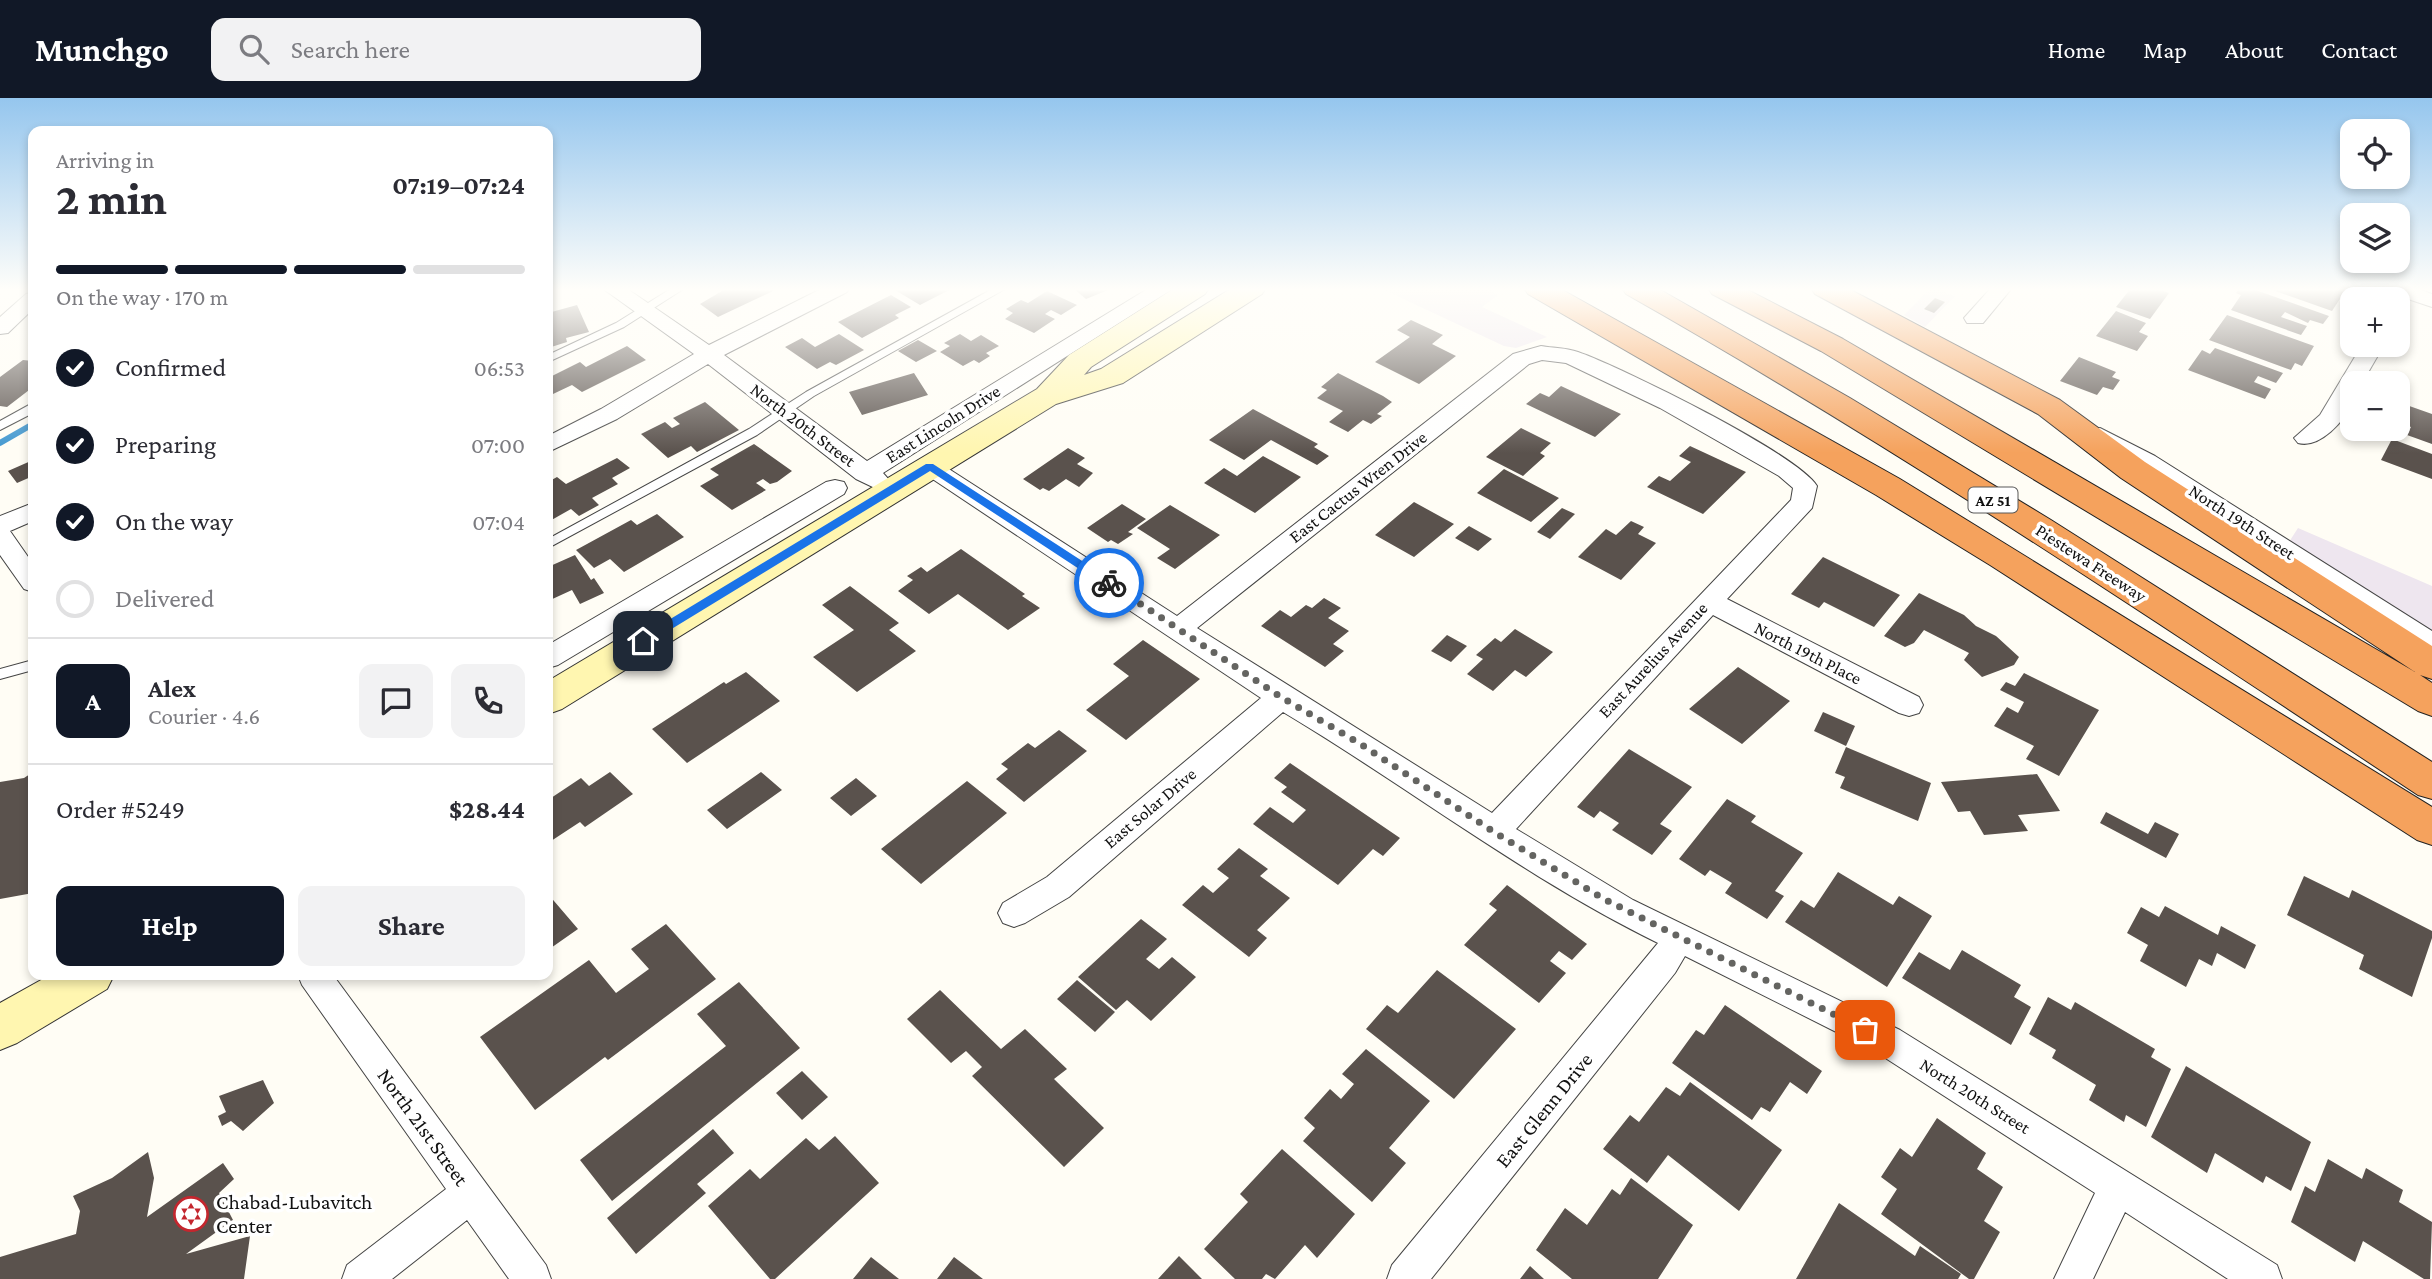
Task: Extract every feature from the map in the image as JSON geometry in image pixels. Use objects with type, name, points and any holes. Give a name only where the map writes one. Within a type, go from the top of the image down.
[{"type":"highway","points":[[1635,343],[1991,549],[2432,828]]},
{"type":"highway","name":"Piestewa Freeway","points":[[1733,343],[1926,457],[2432,783]]},
{"type":"highway","points":[[1828,343],[2432,701]]},
{"type":"highway","points":[[1929,343],[2049,407],[2133,470],[2432,665]]},
{"type":"main road","points":[[1045,397],[1080,361],[1108,343]]},
{"type":"main road","points":[[553,696],[878,482],[930,467],[1045,397],[1112,376],[1164,343]]},
{"type":"main road","points":[[0,1028],[82,980]]},
{"type":"street","name":"North 20th Street","points":[[692,343],[878,482]]},
{"type":"street","points":[[553,442],[609,414],[730,343]]},
{"type":"street","name":"East Lincoln Drive","points":[[878,482],[1083,343]]},
{"type":"street","name":"East Cactus Wren Drive","points":[[1179,628],[1521,359],[1541,353],[1571,357],[1668,403],[1788,470],[1805,486]]},
{"type":"street","points":[[2306,438],[2329,420],[2366,357]]},
{"type":"street","name":"North 19th Street","points":[[2049,407],[2147,461],[2432,644]]},
{"type":"street","name":"North 20th Street","points":[[930,467],[1281,697],[1359,743],[1494,832],[1622,910],[1888,1041],[2263,1279]]},
{"type":"street","name":"East Aurelius Avenue","points":[[1494,832],[1803,502],[1805,486]]},
{"type":"street","points":[[553,655],[835,488]]},
{"type":"street","points":[[0,526],[28,513]]},
{"type":"street","points":[[0,536],[28,576]]},
{"type":"street","name":"North 19th Place","points":[[1708,601],[1909,705]]},
{"type":"street","name":"East Solar Drive","points":[[1014,914],[1058,887],[1281,697]]},
{"type":"street","name":"East Glenn Drive","points":[[1406,1279],[1663,963],[1678,938]]},
{"type":"street","name":"North 21st Street","points":[[318,980],[532,1279]]},
{"type":"street","points":[[2073,1279],[2118,1186]]},
{"type":"street","points":[[360,1279],[471,1193]]},
{"type":"lane","points":[[553,357],[582,343]]},
{"type":"lane","points":[[553,541],[753,432],[810,394],[902,343]]},
{"type":"lane","points":[[0,426],[28,411]]},
{"type":"lane","points":[[0,674],[28,666]]},
{"type":"shaded area","points":[[1498,343],[1530,343],[1516,348]]},
{"type":"shaded area","points":[[2298,528],[2432,586],[2432,634],[2289,542]]},
{"type":"building","points":[[792,343],[809,343],[815,347],[822,343],[853,343],[864,350],[836,365],[830,362],[817,369],[785,347]]},
{"type":"building","points":[[912,343],[923,343],[937,351],[916,362],[898,351]]},
{"type":"building","points":[[944,343],[994,343],[999,346],[986,353],[990,356],[979,363],[974,360],[963,366],[940,352],[950,346]]},
{"type":"building","points":[[1401,343],[1433,343],[1456,356],[1419,384],[1375,362]]},
{"type":"building","points":[[2115,343],[2143,343],[2137,351]]},
{"type":"building","points":[[2218,343],[2306,343],[2314,346],[2302,366],[2295,363],[2291,370]]},
{"type":"building","points":[[627,346],[646,360],[582,392],[572,385],[553,394],[553,376],[580,362],[586,367]]},
{"type":"building","points":[[2215,348],[2283,373],[2276,383],[2258,376],[2254,382],[2271,389],[2265,399],[2188,370],[2202,350],[2210,354]]},
{"type":"building","points":[[2079,357],[2116,372],[2112,377],[2120,380],[2113,390],[2103,387],[2097,395],[2060,381]]},
{"type":"building","points":[[23,360],[28,360],[28,391],[7,407],[0,406],[0,377]]},
{"type":"building","points":[[914,373],[928,395],[862,415],[849,392]]},
{"type":"building","points":[[1338,373],[1392,402],[1377,414],[1382,416],[1371,424],[1363,420],[1348,432],[1329,422],[1343,411],[1317,398],[1327,390],[1321,387]]},
{"type":"building","points":[[1561,386],[1621,414],[1595,437],[1526,404],[1540,393],[1549,397]]},
{"type":"building","points":[[705,402],[739,430],[697,452],[691,446],[668,458],[641,434],[665,422],[672,428],[680,424],[673,418]]},
{"type":"building","points":[[2410,406],[2432,414],[2432,444],[2410,436]]},
{"type":"building","points":[[1253,409],[1318,444],[1314,447],[1329,456],[1317,465],[1271,440],[1244,460],[1209,440]]},
{"type":"building","points":[[1521,428],[1551,443],[1540,453],[1545,456],[1523,476],[1486,457]]},
{"type":"building","points":[[2391,441],[2397,441],[2432,454],[2432,479],[2381,460]]},
{"type":"building","points":[[754,444],[792,471],[777,482],[770,484],[763,479],[756,483],[766,490],[732,510],[700,486],[719,475],[710,469]]},
{"type":"building","points":[[1690,446],[1746,472],[1703,514],[1647,487],[1659,476],[1670,481],[1691,462],[1679,456]]},
{"type":"building","points":[[1068,448],[1085,458],[1077,464],[1093,473],[1079,487],[1066,479],[1049,491],[1043,488],[1040,490],[1023,479]]},
{"type":"building","points":[[1263,456],[1301,477],[1255,513],[1204,483],[1224,468],[1237,476]]},
{"type":"building","points":[[617,458],[630,468],[612,478],[618,484],[592,498],[599,505],[579,516],[571,509],[553,519],[553,479],[557,477],[566,484]]},
{"type":"building","points":[[28,462],[28,478],[17,483],[8,471]]},
{"type":"building","points":[[1504,469],[1559,498],[1531,522],[1477,493]]},
{"type":"building","points":[[1414,502],[1454,524],[1414,557],[1375,535]]},
{"type":"building","points":[[1122,504],[1146,519],[1128,532],[1133,534],[1118,544],[1111,540],[1108,542],[1087,528]]},
{"type":"building","points":[[1170,505],[1220,535],[1175,569],[1157,558],[1170,549],[1137,528]]},
{"type":"building","points":[[1562,508],[1575,514],[1550,539],[1537,532]]},
{"type":"building","points":[[657,514],[684,537],[624,572],[610,559],[594,568],[576,550],[631,520],[637,525]]},
{"type":"building","points":[[1631,521],[1644,527],[1638,534],[1656,543],[1621,580],[1578,557],[1606,529],[1616,535]]},
{"type":"building","points":[[1469,526],[1492,539],[1478,551],[1455,538]]},
{"type":"building","points":[[961,549],[1025,594],[1022,596],[1040,608],[1008,630],[958,594],[929,614],[898,591],[913,580],[907,576],[921,567],[927,572]]},
{"type":"building","points":[[575,555],[591,580],[594,578],[604,593],[580,604],[572,590],[553,599],[553,565]]},
{"type":"building","points":[[1823,557],[1900,595],[1874,627],[1824,602],[1819,608],[1791,594]]},
{"type":"building","points":[[850,586],[899,623],[889,630],[916,651],[857,692],[813,657],[854,630],[822,605]]},
{"type":"building","points":[[1919,593],[1964,615],[1976,626],[1996,636],[2019,657],[2014,665],[1982,677],[1964,660],[1969,653],[1924,630],[1914,643],[1905,647],[1884,636]]},
{"type":"building","points":[[1324,598],[1341,608],[1328,618],[1349,631],[1333,644],[1344,651],[1325,667],[1261,626],[1280,610],[1291,617],[1306,605],[1312,608]]},
{"type":"building","points":[[1515,629],[1553,652],[1526,677],[1515,670],[1493,691],[1467,674],[1483,659],[1476,655],[1495,638],[1501,642]]},
{"type":"building","points":[[1447,635],[1467,646],[1451,662],[1431,651]]},
{"type":"building","points":[[1143,640],[1200,679],[1126,740],[1086,710],[1129,676],[1113,664]]},
{"type":"building","points":[[1738,667],[1790,701],[1742,744],[1689,709]]},
{"type":"building","points":[[746,672],[780,701],[687,763],[652,729],[724,682],[726,684]]},
{"type":"building","points":[[2024,673],[2099,710],[2059,776],[2026,759],[2034,746],[1994,726],[2007,707],[2018,713],[2024,702],[2000,690],[2006,682],[2015,686]]},
{"type":"building","points":[[1823,712],[1855,726],[1846,746],[1814,731]]},
{"type":"building","points":[[1059,730],[1087,751],[1024,802],[996,779],[1008,769],[1001,764],[1028,743],[1035,748]]},
{"type":"building","points":[[1846,747],[1931,783],[1918,821],[1840,788],[1845,777],[1835,773]]},
{"type":"building","points":[[1629,749],[1692,787],[1660,824],[1672,831],[1652,855],[1612,830],[1619,823],[1600,811],[1594,818],[1577,807]]},
{"type":"building","points":[[1290,763],[1400,838],[1383,856],[1373,849],[1338,885],[1253,824],[1270,807],[1293,823],[1306,810],[1281,792],[1287,787],[1274,778]]},
{"type":"building","points":[[610,772],[633,794],[585,827],[580,822],[553,840],[553,797],[581,778],[589,786]]},
{"type":"building","points":[[761,772],[782,790],[727,829],[707,810]]},
{"type":"building","points":[[2037,774],[2060,811],[2018,815],[2028,831],[1984,835],[1970,811],[1958,812],[1941,782]]},
{"type":"building","points":[[28,775],[28,894],[0,899],[0,782]]},
{"type":"building","points":[[856,778],[877,796],[851,816],[830,798]]},
{"type":"building","points":[[967,781],[1007,813],[921,884],[881,849]]},
{"type":"building","points":[[1727,799],[1756,816],[1751,822],[1803,853],[1775,891],[1784,896],[1767,919],[1725,893],[1732,883],[1710,870],[1705,876],[1679,859]]},
{"type":"building","points":[[2106,812],[2148,834],[2155,822],[2179,834],[2166,858],[2100,823]]},
{"type":"building","points":[[1239,848],[1268,869],[1260,876],[1290,898],[1257,930],[1267,938],[1249,957],[1182,905],[1203,885],[1213,893],[1229,878],[1217,869]]},
{"type":"building","points":[[1838,872],[1893,905],[1899,896],[1932,916],[1887,987],[1785,922],[1801,900],[1814,908]]},
{"type":"building","points":[[2304,876],[2349,898],[2352,890],[2432,931],[2412,997],[2359,969],[2364,955],[2287,915]]},
{"type":"building","points":[[1507,885],[1587,944],[1572,960],[1559,951],[1550,961],[1566,973],[1539,1003],[1464,945],[1497,910],[1489,904]]},
{"type":"building","points":[[553,900],[578,929],[553,946]]},
{"type":"building","points":[[2165,906],[2218,935],[2221,926],[2256,945],[2245,969],[2217,953],[2212,966],[2199,959],[2186,987],[2140,961],[2148,945],[2127,933],[2141,907],[2159,917]]},
{"type":"building","points":[[1141,919],[1167,939],[1146,959],[1159,969],[1172,957],[1196,977],[1151,1021],[1127,1000],[1116,1010],[1078,977]]},
{"type":"building","points":[[666,924],[716,979],[608,1060],[605,1057],[535,1110],[480,1037],[589,960],[616,993],[649,969],[631,949]]},
{"type":"building","points":[[1962,950],[2021,985],[2014,997],[2031,1007],[2011,1045],[1902,978],[1919,952],[1950,970]]},
{"type":"building","points":[[1437,970],[1516,1029],[1454,1099],[1366,1029],[1387,1005],[1398,1013]]},
{"type":"building","points":[[1077,980],[1115,1012],[1095,1032],[1057,999]]},
{"type":"building","points":[[739,982],[800,1048],[612,1201],[580,1160],[726,1046],[697,1014]]},
{"type":"building","points":[[940,990],[1001,1049],[1025,1029],[1067,1069],[1054,1079],[1104,1128],[1064,1167],[972,1076],[982,1067],[966,1051],[951,1063],[907,1019]]},
{"type":"building","points":[[2048,997],[2071,1010],[2075,1002],[2155,1049],[2151,1057],[2171,1069],[2146,1127],[2126,1115],[2124,1122],[2089,1100],[2096,1085],[2052,1058],[2056,1050],[2029,1034]]},
{"type":"building","points":[[1725,1005],[1822,1071],[1807,1094],[1790,1082],[1770,1112],[1761,1107],[1752,1120],[1672,1063],[1696,1030],[1704,1035]]},
{"type":"building","points":[[1366,1049],[1430,1101],[1389,1148],[1406,1163],[1372,1202],[1303,1141],[1315,1128],[1304,1118],[1330,1089],[1341,1099],[1354,1084],[1342,1074]]},
{"type":"building","points":[[2186,1066],[2311,1142],[2291,1191],[2266,1176],[2263,1183],[2215,1153],[2207,1173],[2151,1137]]},
{"type":"building","points":[[802,1071],[828,1097],[802,1120],[776,1093]]},
{"type":"building","points":[[263,1080],[274,1103],[243,1131],[231,1121],[222,1126],[218,1116],[226,1112],[219,1096]]},
{"type":"building","points":[[1690,1082],[1782,1150],[1739,1211],[1668,1155],[1647,1183],[1603,1149],[1630,1115],[1639,1122],[1666,1087],[1680,1096]]},
{"type":"building","points":[[1937,1118],[1986,1153],[1977,1169],[2003,1187],[1984,1221],[2000,1232],[1974,1279],[1969,1279],[1881,1214],[1897,1189],[1881,1177],[1900,1148],[1912,1157]]},
{"type":"building","points":[[713,1129],[734,1153],[697,1184],[706,1193],[636,1254],[607,1218]]},
{"type":"building","points":[[835,1136],[879,1183],[775,1279],[770,1279],[708,1206],[750,1169],[760,1179],[806,1138],[819,1150]]},
{"type":"building","points":[[1282,1149],[1355,1214],[1317,1258],[1305,1245],[1275,1279],[1266,1274],[1262,1279],[1235,1279],[1204,1249],[1248,1202],[1240,1194]]},
{"type":"building","name":"Chabad-Lubavitch Center","points":[[148,1152],[154,1178],[147,1217],[223,1163],[234,1179],[219,1193],[233,1220],[186,1254],[250,1236],[244,1279],[0,1279],[0,1257],[76,1234],[80,1211],[73,1196],[112,1178]]},
{"type":"building","points":[[2328,1159],[2362,1179],[2366,1168],[2403,1190],[2399,1202],[2432,1222],[2430,1279],[2424,1279],[2363,1241],[2355,1262],[2291,1222],[2305,1186],[2315,1192]]},
{"type":"building","points":[[1631,1178],[1693,1225],[1658,1279],[1572,1279],[1536,1250],[1565,1208],[1587,1225],[1612,1189],[1620,1195]]},
{"type":"building","points":[[1839,1203],[1915,1256],[1920,1246],[1961,1274],[1958,1279],[1796,1279]]},
{"type":"building","points":[[1179,1256],[1202,1279],[1158,1279]]},
{"type":"building","points":[[871,1257],[899,1279],[853,1279]]},
{"type":"building","points":[[954,1257],[983,1279],[937,1279]]},
{"type":"building","points":[[1530,1266],[1544,1279],[1520,1279]]},
{"type":"waterway","points":[[0,443],[28,427]]},
{"type":"way so far","points":[[1109,583],[1281,697],[1359,743],[1566,877],[1622,910],[1865,1030]]},
{"type":"place","name":"Chabad-Lubavitch Center","points":[[191,1214]]},
{"type":"route","points":[[643,641],[930,467],[1109,583]]}]
